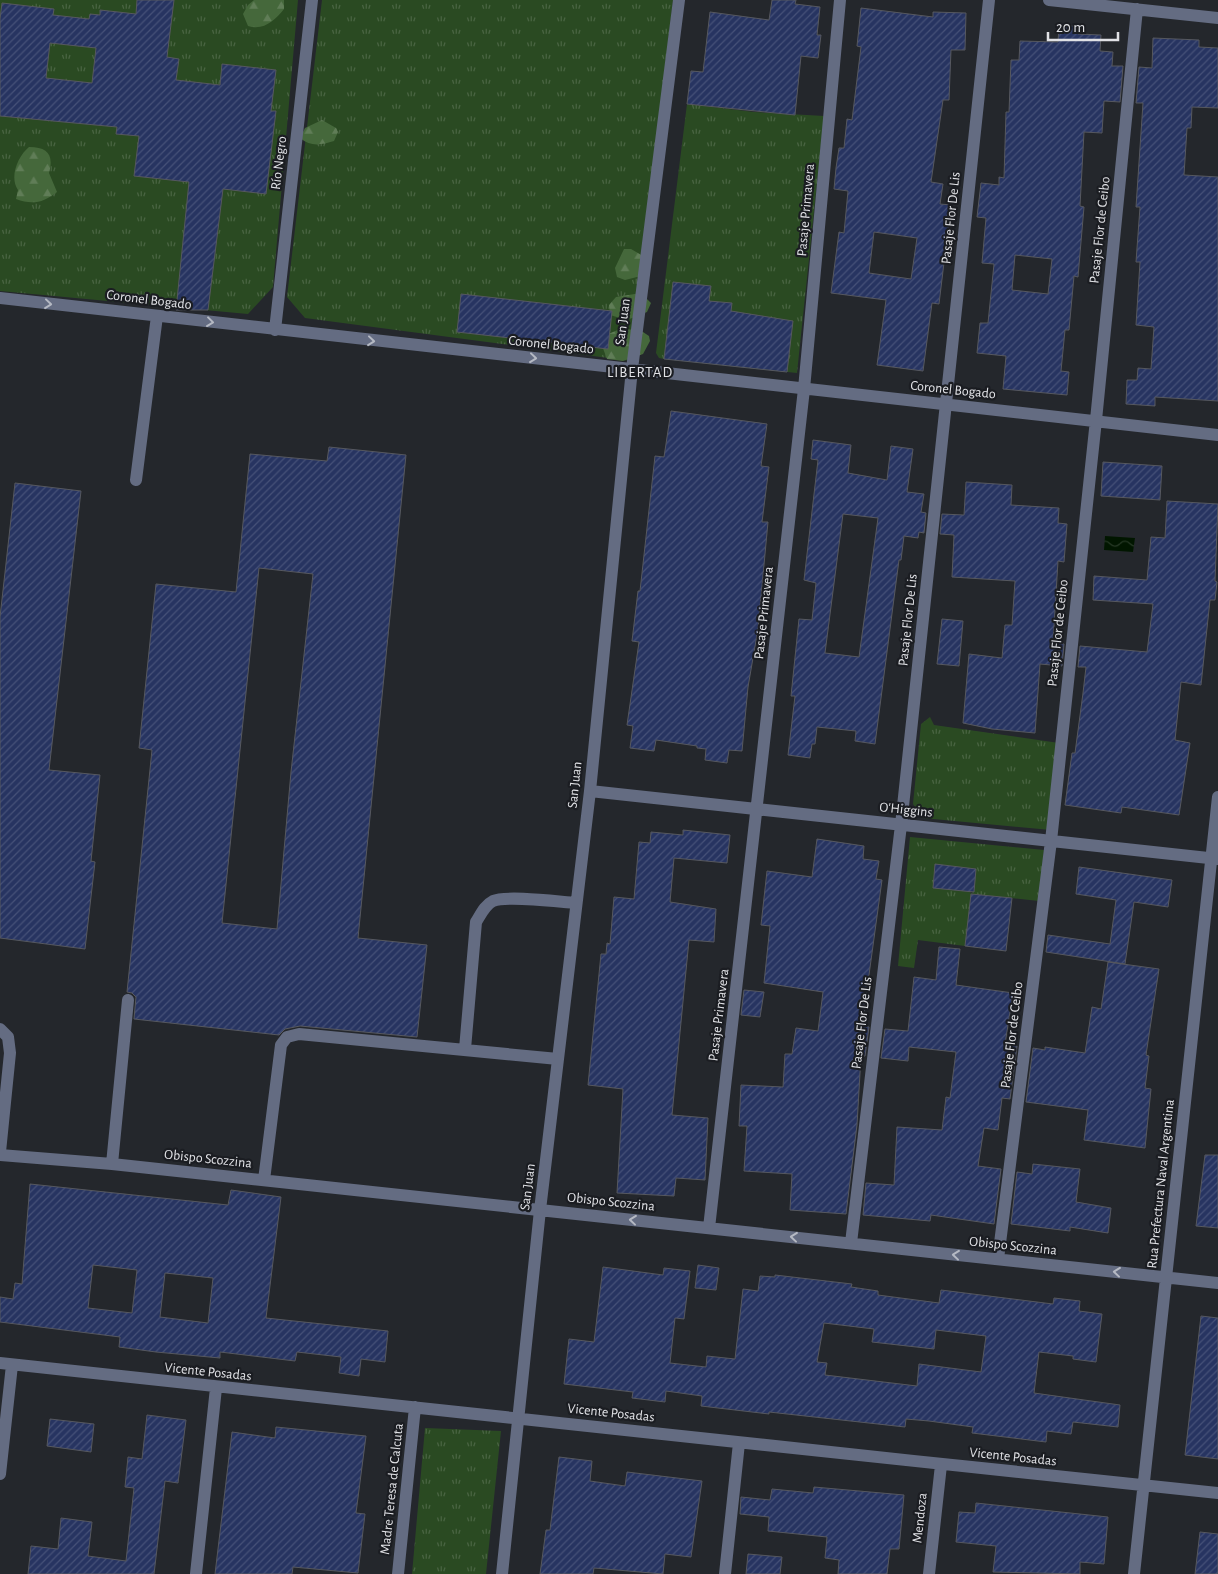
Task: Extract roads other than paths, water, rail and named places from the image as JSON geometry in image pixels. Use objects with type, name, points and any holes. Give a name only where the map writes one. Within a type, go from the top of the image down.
[{"type":"street","name":"Río Negro","points":[[275,330],[312,0]]},
{"type":"street","name":"San Juan","points":[[502,1574],[540,1210],[590,791],[632,369],[679,0]]},
{"type":"street","name":"Pasaje Primavera","points":[[709,1228],[758,809],[804,389],[840,0]]},
{"type":"street","name":"Pasaje Flor De Lis","points":[[851,1243],[901,825],[990,0]]},
{"type":"street","points":[[1049,0],[1218,18]]},
{"type":"street","name":"Pasaje Flor de Ceibo","points":[[998,1259],[1051,841],[1137,9]]},
{"type":"street","name":"Coronel Bogado","points":[[0,298],[1218,434]]},
{"type":"street","points":[[136,480],[157,316]]},
{"type":"street","name":"O'Higgins","points":[[590,791],[1215,859]]},
{"type":"street","name":"Rua Prefectura Naval Argentina","points":[[1134,1574],[1166,1278],[1215,859],[1218,797]]},
{"type":"street","points":[[465,1049],[476,922],[483,909],[494,900],[510,899],[576,903]]},
{"type":"street","points":[[112,1164],[128,1000]]},
{"type":"street","points":[[0,1029],[8,1037],[10,1053],[0,1153]]},
{"type":"street","points":[[264,1180],[281,1045],[287,1037],[299,1034],[558,1059]]},
{"type":"street","name":"Obispo Scozzina","points":[[0,1153],[1218,1283]]},
{"type":"street","points":[[0,1474],[6,1364]]},
{"type":"street","name":"Vicente Posadas","points":[[6,1364],[216,1388],[415,1407],[941,1465],[1218,1493]]},
{"type":"street","points":[[196,1574],[216,1388]]},
{"type":"street","name":"Madre Teresa de Calcuta","points":[[398,1574],[415,1407]]},
{"type":"street","points":[[724,1574],[739,1442]]},
{"type":"street","name":"Mendoza","points":[[929,1574],[941,1465]]},
{"type":"water","points":[[1105,536],[1135,538],[1133,552],[1104,550]]},
{"type":"district","name":"LIBERTAD","points":[[640,372]]}]
